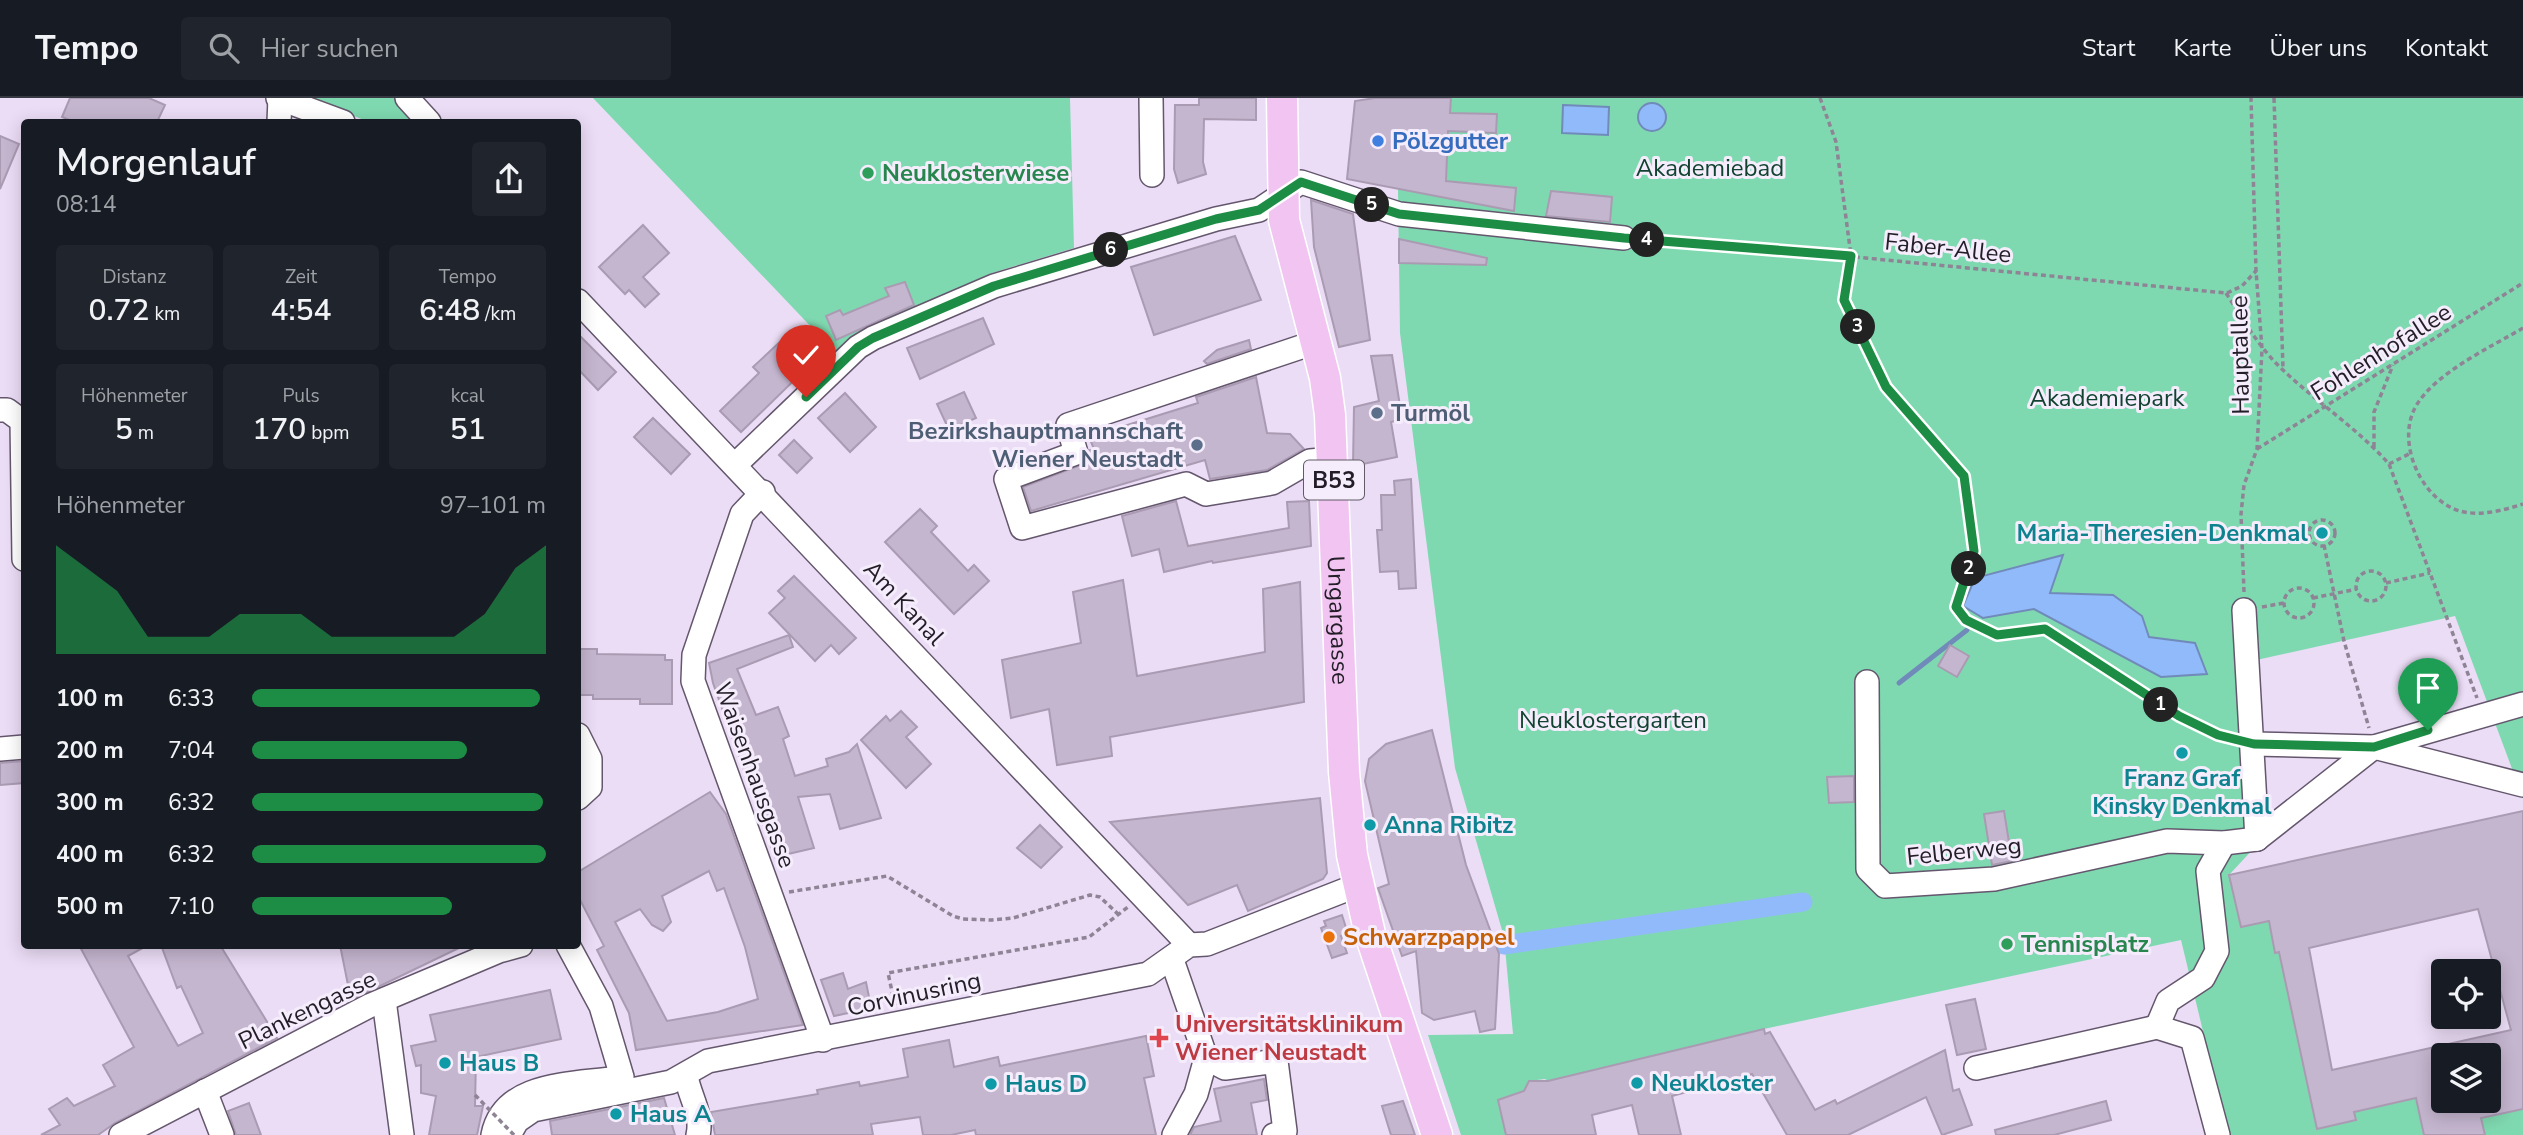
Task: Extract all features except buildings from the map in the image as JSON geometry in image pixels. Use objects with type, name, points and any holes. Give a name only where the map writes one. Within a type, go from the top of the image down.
[{"type":"main road","name":"Ungargasse","points":[[1282,98],[1282,194],[1291,345],[1328,402],[1333,459],[1344,772],[1358,886],[1370,934],[1437,1135]]},
{"type":"street","points":[[279,119],[279,98],[335,119]]},
{"type":"street","points":[[407,98],[426,119]]},
{"type":"street","points":[[1151,98],[1152,176]]},
{"type":"street","points":[[735,465],[858,347],[873,338],[994,286],[1216,219],[1259,210],[1301,182],[1399,214],[1624,238]]},
{"type":"street","name":"Am Kanal","points":[[581,304],[763,492],[1181,952]]},
{"type":"street","points":[[1291,345],[1068,425],[1076,453],[1006,479],[1022,528],[1186,484],[1198,497],[1272,483],[1310,461],[1333,459]]},
{"type":"street","points":[[0,410],[7,410],[21,420]]},
{"type":"street","name":"Waisenhausgasse","points":[[763,492],[742,514],[694,655],[693,681],[823,1040]]},
{"type":"street","points":[[2244,610],[2254,744],[2257,839]]},
{"type":"street","name":"Felberweg","points":[[1867,682],[1868,869],[1885,886],[1994,880],[2167,841],[2224,843],[2257,839]]},
{"type":"street","points":[[2257,839],[2374,747],[2523,704]]},
{"type":"street","points":[[581,742],[590,759],[590,787],[581,795]]},
{"type":"street","points":[[2254,744],[2374,747],[2523,785]]},
{"type":"street","points":[[0,749],[21,747]]},
{"type":"street","points":[[2157,1027],[2168,1001],[2203,978],[2217,951],[2208,871],[2224,843]]},
{"type":"street","name":"Corvinusring","points":[[521,1105],[671,1082],[688,1086],[708,1061],[1148,974],[1181,952],[1358,886]]},
{"type":"street","name":"Plankengasse","points":[[121,1135],[384,1000],[506,949]]},
{"type":"street","points":[[570,949],[601,1006],[622,1077]]},
{"type":"street","points":[[1174,1135],[1196,1094],[1206,1058],[1181,952]]},
{"type":"street","points":[[384,1000],[402,1135]]},
{"type":"street","points":[[1976,1068],[2157,1027],[2192,1038],[2218,1135]]},
{"type":"street","points":[[1206,1058],[1225,1068],[1276,1061],[1285,1131],[1274,1135]]},
{"type":"street","points":[[493,1135],[496,1122],[521,1105],[622,1077],[670,1068],[679,1069],[688,1086],[684,1105],[688,1131],[695,1135]]},
{"type":"street","points":[[205,1091],[222,1135]]},
{"type":"street","points":[[512,1135],[521,1105]]},
{"type":"path","points":[[1820,98],[1836,142],[1851,256],[1844,300],[1886,387],[1964,476],[1974,551],[1956,607],[1966,620],[1997,635],[2045,629],[2179,716],[2218,735],[2254,744]]},
{"type":"path","name":"Hauptallee","points":[[2244,610],[2241,514],[2244,485],[2258,449],[2262,349],[2256,271],[2251,98]]},
{"type":"path","points":[[2274,98],[2283,370]]},
{"type":"path","name":"Faber-Allee","points":[[1624,238],[1851,256],[2227,293]]},
{"type":"path","points":[[2256,271],[2242,286],[2227,293],[2262,349],[2325,407],[2374,447],[2389,464],[2483,714]]},
{"type":"path","name":"Fohlenhofallee","points":[[2258,449],[2523,283]]},
{"type":"path","points":[[2523,328],[2435,383],[2416,406],[2408,430],[2411,453],[2426,489],[2451,508],[2479,513],[2523,504]]},
{"type":"path","points":[[2374,447],[2374,412],[2394,364]]},
{"type":"path","points":[[2389,464],[2411,453]]},
{"type":"path","points":[[2321,520],[2329,522],[2335,531],[2331,542],[2324,545],[2316,544],[2309,534],[2314,523],[2321,520]]},
{"type":"path","points":[[2324,545],[2374,747]]},
{"type":"path","points":[[2368,571],[2377,572],[2386,583],[2384,593],[2372,601],[2362,598],[2357,589],[2357,580],[2368,571]]},
{"type":"path","points":[[2386,583],[2430,573]]},
{"type":"path","points":[[2294,589],[2307,590],[2313,598],[2312,608],[2301,617],[2291,616],[2285,608],[2284,598],[2294,589]]},
{"type":"path","points":[[2313,598],[2357,589]]},
{"type":"path","points":[[771,895],[887,876],[963,919],[1013,918],[1090,895],[1100,897],[1119,915]]},
{"type":"path","points":[[899,1022],[888,973],[1090,937],[1132,903]]},
{"type":"path","points":[[475,1095],[512,1135]]},
{"type":"green space","points":[[309,98],[400,98],[418,119],[362,119]]},
{"type":"green space","name":"Neuklosterwiese","points":[[593,98],[1070,98],[1074,248],[992,273],[859,334],[836,353]]},
{"type":"green space","name":"Akademiepark","points":[[1409,98],[2523,98],[2523,774],[2514,774],[2455,616],[2252,661],[2255,847],[2229,875],[2241,927],[2269,921],[2275,952],[2279,952],[2317,1129],[2356,1120],[2354,1112],[2416,1098],[2424,1135],[2228,1135],[2181,940],[1764,1029],[1556,1079],[1555,1086],[1545,1079],[1529,1081],[1524,1091],[1498,1100],[1506,1135],[1461,1135],[1428,1035],[1513,1034],[1504,937],[1455,768],[1400,333],[1398,190]]},
{"type":"green space","points":[[2523,1109],[2523,1135],[2485,1135],[2481,1118]]},
{"type":"water","points":[[1652,103],[1662,107],[1666,117],[1662,127],[1652,131],[1642,127],[1638,117],[1642,107]]},
{"type":"water","points":[[1563,105],[1609,107],[1608,135],[1562,133]]},
{"type":"water","points":[[2063,555],[2050,593],[2113,595],[2142,616],[2149,637],[2195,643],[2207,674],[2161,677],[2034,609],[1983,618],[1963,606],[1975,578]]},
{"type":"waterway","points":[[1899,683],[1967,630]]},
{"type":"waterway","points":[[1504,945],[1803,902]]},
{"type":"place","name":"Pölzgutter","points":[[1378,141]]},
{"type":"place","name":"Neuklosterwiese","points":[[868,173]]},
{"type":"place","name":"Turmöl","points":[[1377,413]]},
{"type":"place","name":"Bezirkshauptmannschaft Wiener Neustadt","points":[[1197,445]]},
{"type":"place","name":"Maria-Theresien-Denkmal","points":[[2322,533]]},
{"type":"place","name":"Franz Graf Kinsky Denkmal","points":[[2182,753]]},
{"type":"place","name":"Anna Ribitz","points":[[1370,825]]},
{"type":"place","name":"Schwarzpappel","points":[[1329,937]]},
{"type":"place","name":"Tennisplatz","points":[[2007,944]]},
{"type":"place","name":"Universitätsklinikum Wiener Neustadt","points":[[1159,1038]]},
{"type":"place","name":"Haus B","points":[[445,1063]]},
{"type":"place","name":"Neukloster","points":[[1637,1083]]},
{"type":"place","name":"Haus D","points":[[991,1084]]},
{"type":"place","name":"Haus A","points":[[616,1114]]},
{"type":"route","points":[[806,397],[858,347],[873,338],[994,286],[1216,219],[1259,210],[1301,182],[1399,214],[1624,238],[1851,256],[1844,300],[1886,387],[1964,476],[1974,551],[1956,607],[1966,620],[1997,635],[2045,629],[2179,716],[2218,735],[2254,744],[2374,747],[2428,730]]},
{"type":"park label","name":"Akademiebad","points":[[1710,168]]},
{"type":"park label","name":"Neuklostergarten","points":[[1613,720]]}]
